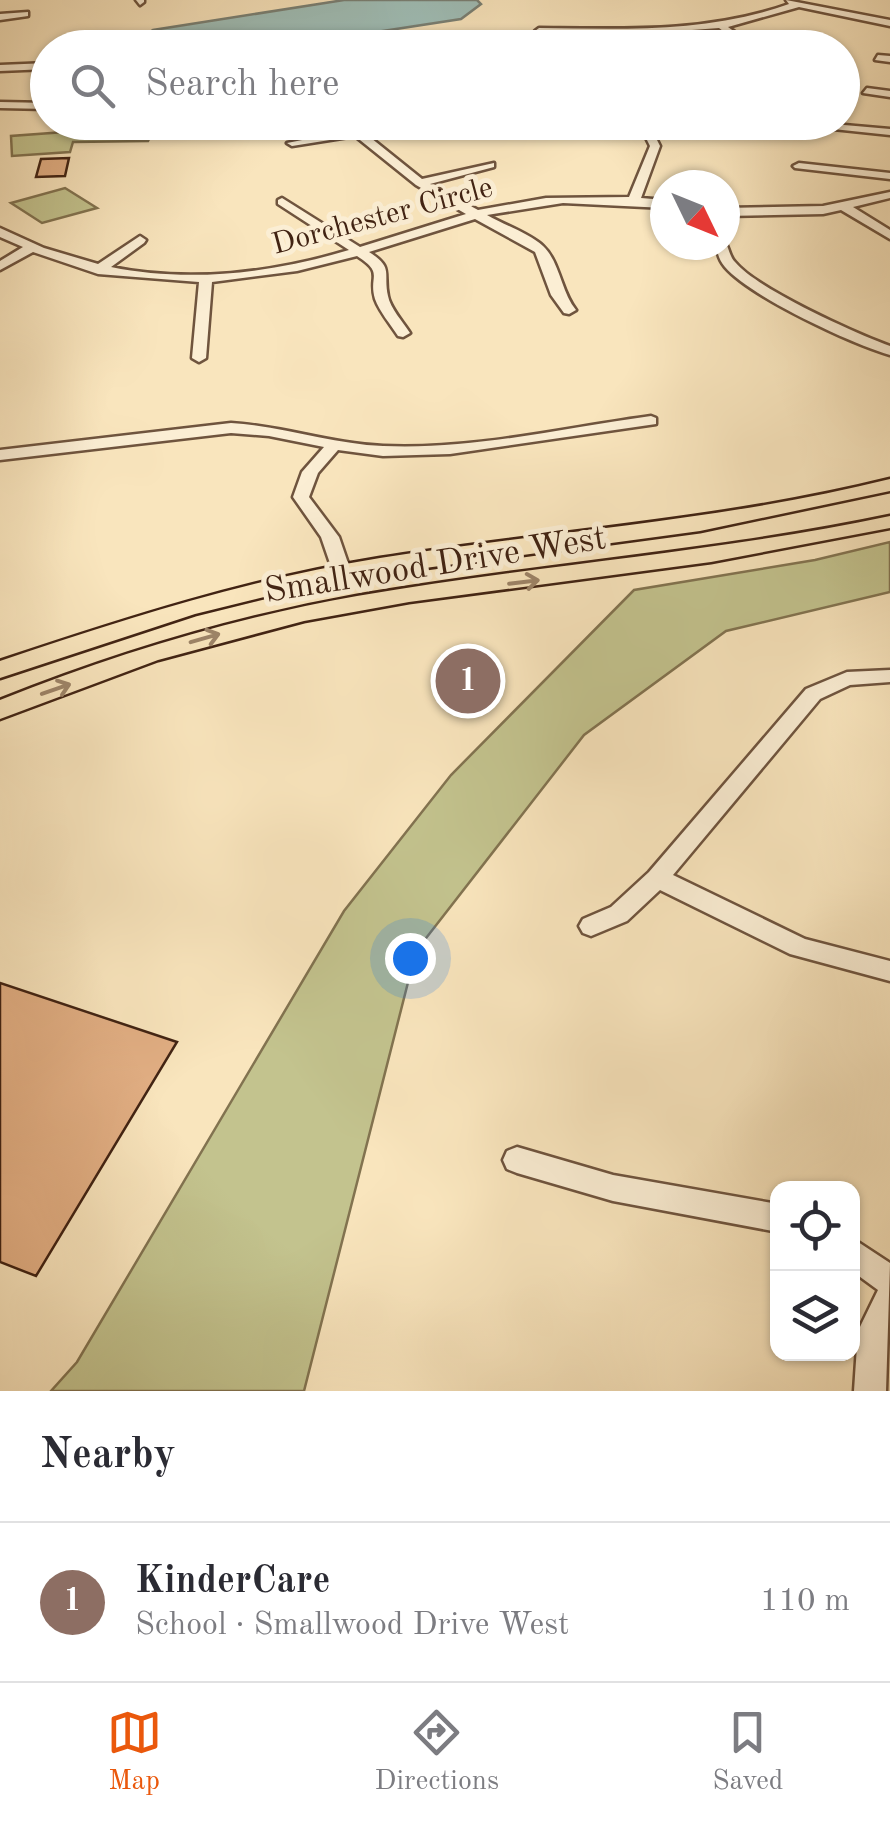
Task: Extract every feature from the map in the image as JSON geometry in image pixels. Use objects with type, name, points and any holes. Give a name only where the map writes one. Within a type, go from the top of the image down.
[{"type":"main road","name":"Smallwood Drive West","points":[[0,670],[193,604],[342,572],[782,514],[890,485]]},
{"type":"main road","points":[[409,595],[432,578],[458,568],[676,541],[782,514]]},
{"type":"main road","name":"Smallwood Drive West","points":[[0,710],[198,640],[296,617],[409,595],[752,552],[890,522]]},
{"type":"main road","points":[[64,648],[252,600],[272,603],[296,617]]},
{"type":"street","points":[[778,0],[890,23]]},
{"type":"street","points":[[648,30],[723,27],[798,4]]},
{"type":"street","points":[[0,17],[25,14]]},
{"type":"street","points":[[723,27],[727,30]]},
{"type":"street","points":[[0,68],[30,67]]},
{"type":"street","points":[[867,91],[890,94]]},
{"type":"street","points":[[0,105],[30,106]]},
{"type":"street","points":[[860,129],[890,132]]},
{"type":"street","points":[[292,143],[311,140]]},
{"type":"street","points":[[365,140],[420,183],[539,249],[549,263],[555,295],[569,310]]},
{"type":"street","points":[[634,200],[655,146],[652,140]]},
{"type":"street","points":[[420,183],[490,165]]},
{"type":"street","points":[[799,166],[890,176]]},
{"type":"street","points":[[740,212],[785,213],[844,207],[890,195]]},
{"type":"street","name":"Dorchester Circle","points":[[0,232],[31,248],[98,270],[206,278],[284,269],[552,200],[650,202]]},
{"type":"street","points":[[282,202],[380,267],[381,298],[403,333]]},
{"type":"street","points":[[844,207],[890,235]]},
{"type":"street","points":[[98,270],[140,240]]},
{"type":"street","points":[[0,266],[31,248]]},
{"type":"street","points":[[727,260],[743,275],[890,351]]},
{"type":"street","points":[[200,358],[206,278]]},
{"type":"street","points":[[0,455],[231,428],[261,429],[334,445],[419,450],[651,421]]},
{"type":"street","points":[[334,445],[310,472],[301,497],[330,537],[342,572]]},
{"type":"street","points":[[591,926],[618,914],[657,878],[813,694],[847,680],[890,676]]},
{"type":"street","points":[[657,878],[799,947],[890,970]]},
{"type":"street","points":[[517,1160],[613,1188],[770,1217]]},
{"type":"street","points":[[860,1258],[890,1280]]},
{"type":"street","points":[[870,1391],[873,1331],[890,1297]]},
{"type":"green space","points":[[30,135],[30,140],[148,140],[73,142],[70,152],[12,156],[11,136]]},
{"type":"green space","points":[[65,188],[97,208],[42,223],[11,203]]},
{"type":"green space","points":[[890,542],[890,592],[726,631],[584,735],[416,951],[304,1391],[51,1391],[77,1362],[344,911],[451,775],[634,590],[815,560]]},
{"type":"water","points":[[344,0],[477,0],[481,4],[461,19],[390,30],[153,30]]},
{"type":"building","points":[[69,158],[65,176],[36,177],[41,159]]},
{"type":"building","points":[[0,983],[177,1042],[36,1276],[0,1262]]},
{"type":"place","name":"KinderCare","points":[[468,681]]}]
